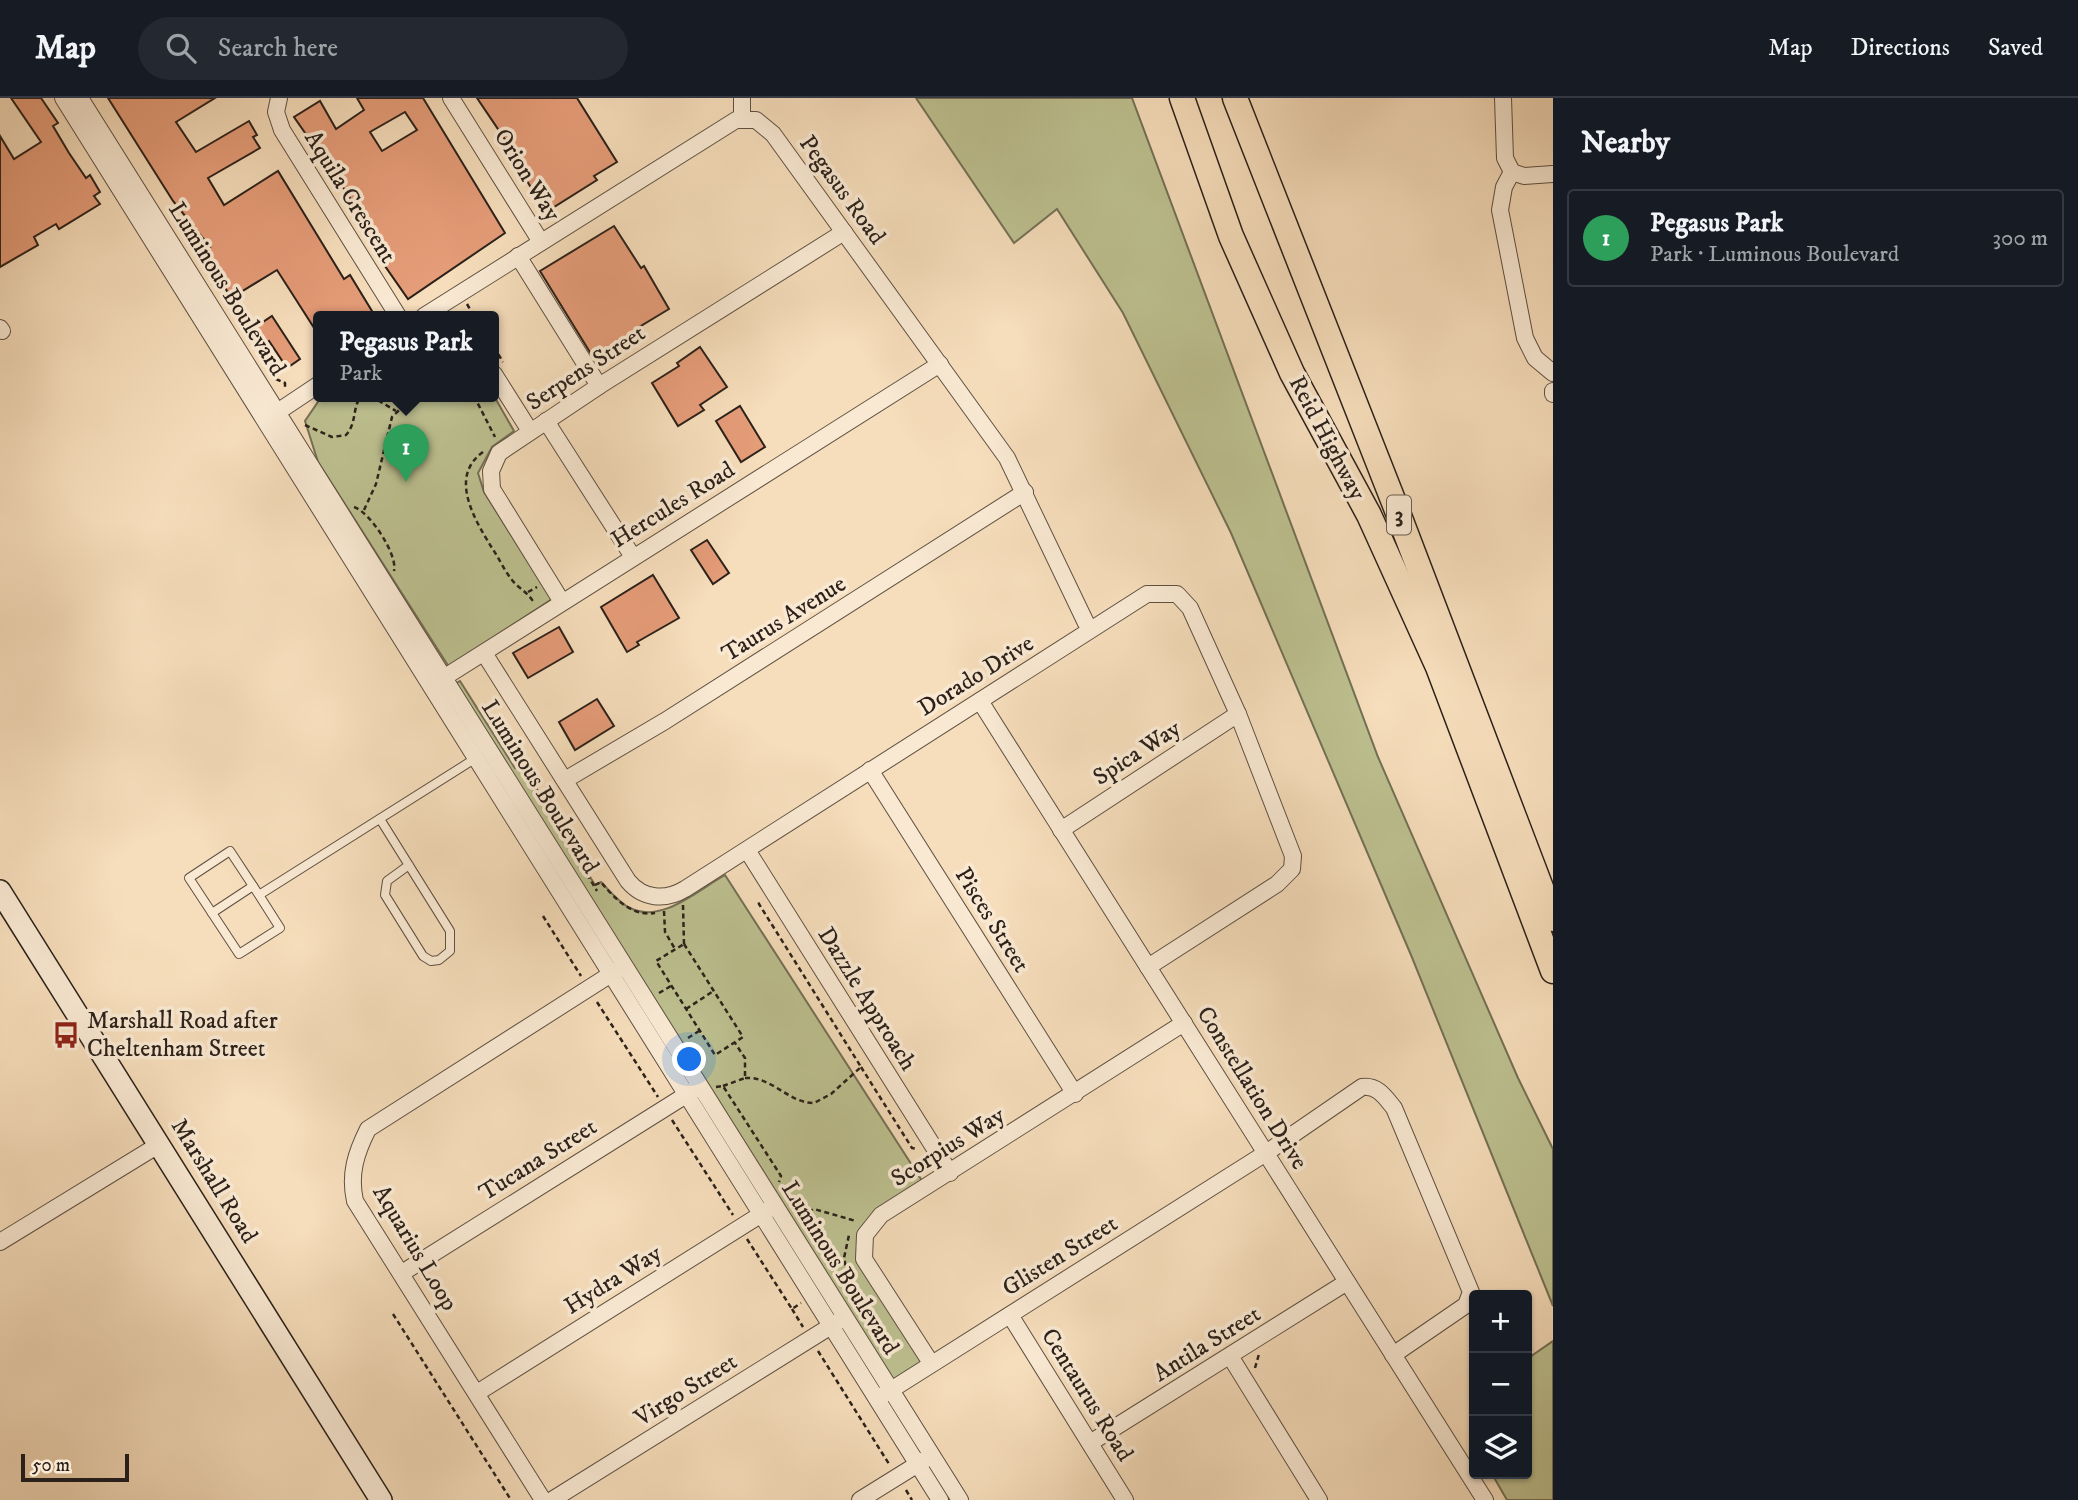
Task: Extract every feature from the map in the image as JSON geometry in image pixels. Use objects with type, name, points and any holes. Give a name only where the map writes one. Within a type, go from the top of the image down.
[{"type":"highway","points":[[1169,98],[1203,195],[1231,236]]},
{"type":"highway","name":"Reid Highway","points":[[1182,98],[1231,236],[1292,373],[1369,515],[1438,667],[1553,971]]},
{"type":"highway","name":"Reid Highway","points":[[1235,98],[1395,505],[1553,919]]},
{"type":"main road","name":"Marshall Road","points":[[0,891],[381,1500]]},
{"type":"street","name":"Luminous Boulevard","points":[[63,98],[135,200],[884,1394],[933,1455],[960,1500]]},
{"type":"street","name":"Luminous Boulevard","points":[[80,98],[135,200]]},
{"type":"street","name":"Orion Way","points":[[451,98],[541,242]]},
{"type":"street","points":[[432,311],[742,118],[742,98]]},
{"type":"street","points":[[1503,98],[1505,158],[1513,172],[1524,176],[1553,174]]},
{"type":"street","name":"Aquila Crescent","points":[[277,99],[277,118],[282,130],[395,311]]},
{"type":"street","name":"Pegasus Road","points":[[742,118],[766,126],[1007,458],[1086,624]]},
{"type":"street","points":[[1513,172],[1504,187],[1500,210],[1525,338],[1535,358],[1553,373]]},
{"type":"street","name":"Serpens Street","points":[[500,447],[546,421],[844,232]]},
{"type":"street","points":[[518,256],[599,386]]},
{"type":"street","points":[[447,301],[454,311]]},
{"type":"street","name":"Hercules Road","points":[[438,681],[940,364]]},
{"type":"street","points":[[499,382],[530,431]]},
{"type":"street","points":[[271,416],[313,388]]},
{"type":"street","points":[[546,421],[633,558]]},
{"type":"street","points":[[500,447],[491,471],[492,489],[562,602]]},
{"type":"street","name":"Taurus Avenue","points":[[565,780],[665,721],[1025,492]]},
{"type":"street","name":"Dorado Drive","points":[[678,893],[1147,594],[1177,594],[1190,608],[1238,714],[1293,856],[1292,869],[1278,884],[1148,967]]},
{"type":"street","points":[[484,653],[635,889],[658,897],[678,893]]},
{"type":"street","name":"Constellation Drive","points":[[980,701],[1485,1500]]},
{"type":"street","name":"Spica Way","points":[[1061,830],[1238,714]]},
{"type":"street","name":"Pisces Street","points":[[870,770],[1075,1094]]},
{"type":"street","name":"Dazzle Approach","points":[[747,850],[762,885],[950,1172]]},
{"type":"street","name":"Aquarius Loop","points":[[543,1500],[355,1200],[351,1183],[354,1166],[368,1129],[618,970]]},
{"type":"street","name":"Scorpius Way","points":[[931,1363],[864,1259],[865,1235],[881,1215],[1184,1023]]},
{"type":"street","name":"Glisten Street","points":[[884,1394],[1266,1153],[1362,1087],[1371,1086],[1380,1091],[1394,1108],[1471,1292],[1466,1305],[1393,1355]]},
{"type":"street","name":"Tucana Street","points":[[402,1273],[693,1091]]},
{"type":"street","points":[[0,1242],[160,1144]]},
{"type":"street","name":"Hydra Way","points":[[477,1392],[767,1211]]},
{"type":"street","name":"Antila Street","points":[[1090,1443],[1347,1282]]},
{"type":"street","name":"Centaurus Road","points":[[1010,1315],[1125,1500]]},
{"type":"street","name":"Virgo Street","points":[[552,1500],[838,1322]]},
{"type":"street","points":[[1230,1356],[1319,1500]]},
{"type":"street","name":"Luminous Boulevard","points":[[884,1394],[918,1464],[940,1500]]},
{"type":"street","points":[[860,1500],[933,1455]]},
{"type":"lane","points":[[259,895],[484,753]]},
{"type":"lane","points":[[380,818],[450,931],[452,945],[446,956],[431,961],[423,956],[385,895],[387,881],[409,865]]},
{"type":"lane","points":[[230,851],[253,886],[280,928],[239,954],[189,878],[230,851]]},
{"type":"lane","points":[[212,913],[253,886]]},
{"type":"path","points":[[537,214],[562,217]]},
{"type":"path","points":[[296,421],[324,435],[341,437],[353,426],[354,411],[358,402]]},
{"type":"path","points":[[381,402],[396,411]]},
{"type":"path","points":[[364,510],[376,484],[386,432],[396,411],[407,402]]},
{"type":"path","points":[[477,402],[500,447],[475,458],[465,480],[466,494],[480,528],[513,581],[528,592],[542,615]]},
{"type":"path","points":[[349,505],[364,510],[395,559],[393,575]]},
{"type":"path","points":[[558,825],[583,809]]},
{"type":"path","points":[[595,885],[601,882],[629,908],[643,915],[665,911],[665,932],[676,949]]},
{"type":"path","points":[[762,885],[759,904],[912,1148],[922,1149]]},
{"type":"path","points":[[678,893],[684,908],[684,944],[743,1037],[715,1055],[656,961],[684,944]]},
{"type":"path","points":[[655,996],[671,986]]},
{"type":"path","points":[[686,1009],[713,991]]},
{"type":"path","points":[[683,1041],[699,1031]]},
{"type":"path","points":[[735,1043],[745,1058],[745,1078]]},
{"type":"path","points":[[723,1086],[745,1078],[759,1077],[797,1099],[814,1103],[831,1094],[861,1067]]},
{"type":"path","points":[[796,1220],[814,1209],[855,1222],[866,1215]]},
{"type":"path","points":[[792,1309],[912,1500]]},
{"type":"path","points":[[393,1314],[511,1500]]},
{"type":"green space","points":[[916,98],[1132,98],[1378,757],[1518,1078],[1553,1149],[1553,1306],[1411,955],[1231,533],[1123,313],[1057,209],[1014,243]]},
{"type":"green space","points":[[318,402],[497,402],[514,431],[492,447],[478,473],[484,492],[552,599],[449,667],[318,462],[305,421]]},
{"type":"green space","points":[[460,681],[515,768],[525,770],[595,885],[601,882],[630,908],[655,912],[679,903],[725,875],[926,1187],[881,1215],[865,1259],[931,1363],[890,1390],[451,686]]},
{"type":"green space","points":[[1553,1341],[1553,1500],[1507,1500],[1495,1479],[1532,1479],[1532,1356]]},
{"type":"building","points":[[11,98],[41,98],[58,123],[53,126],[69,153],[86,178],[90,175],[100,192],[94,196],[100,204],[59,229],[56,224],[34,237],[38,245],[0,267],[0,136],[14,159],[41,142]]},
{"type":"building","points":[[108,98],[215,98],[176,122],[196,152],[249,121],[257,135],[253,137],[260,148],[208,178],[224,205],[278,171],[344,279],[350,275],[372,311],[313,311],[313,326],[277,270],[231,298],[206,249],[210,247],[173,201]]},
{"type":"building","points":[[357,98],[423,98],[505,233],[408,299],[385,266],[388,263],[347,193],[294,117],[320,101],[336,129],[364,110]],"holes":[[[405,112],[417,130],[382,151],[370,132]]]},
{"type":"building","points":[[477,98],[577,98],[617,162],[594,176],[597,180],[546,212],[527,181],[531,178]]},
{"type":"building","points":[[614,226],[641,268],[644,266],[669,309],[641,326],[643,330],[596,362],[540,271]]},
{"type":"building","points":[[272,316],[300,359],[287,368],[269,341],[265,344],[254,328]]},
{"type":"building","points":[[700,347],[727,387],[700,405],[704,410],[678,426],[652,383],[679,366],[677,363]]},
{"type":"building","points":[[740,406],[765,447],[741,462],[716,421]]},
{"type":"building","points":[[707,540],[729,573],[713,584],[691,550]]},
{"type":"building","points":[[653,575],[679,618],[637,642],[639,645],[627,652],[601,607]]},
{"type":"building","points":[[559,627],[573,652],[528,678],[513,653]]},
{"type":"building","points":[[597,699],[614,726],[575,750],[559,722]]},
{"type":"place","name":"Pegasus Park","points":[[406,482]]},
{"type":"place","name":"Marshall Road after Cheltenham Street","points":[[66,1035]]}]
